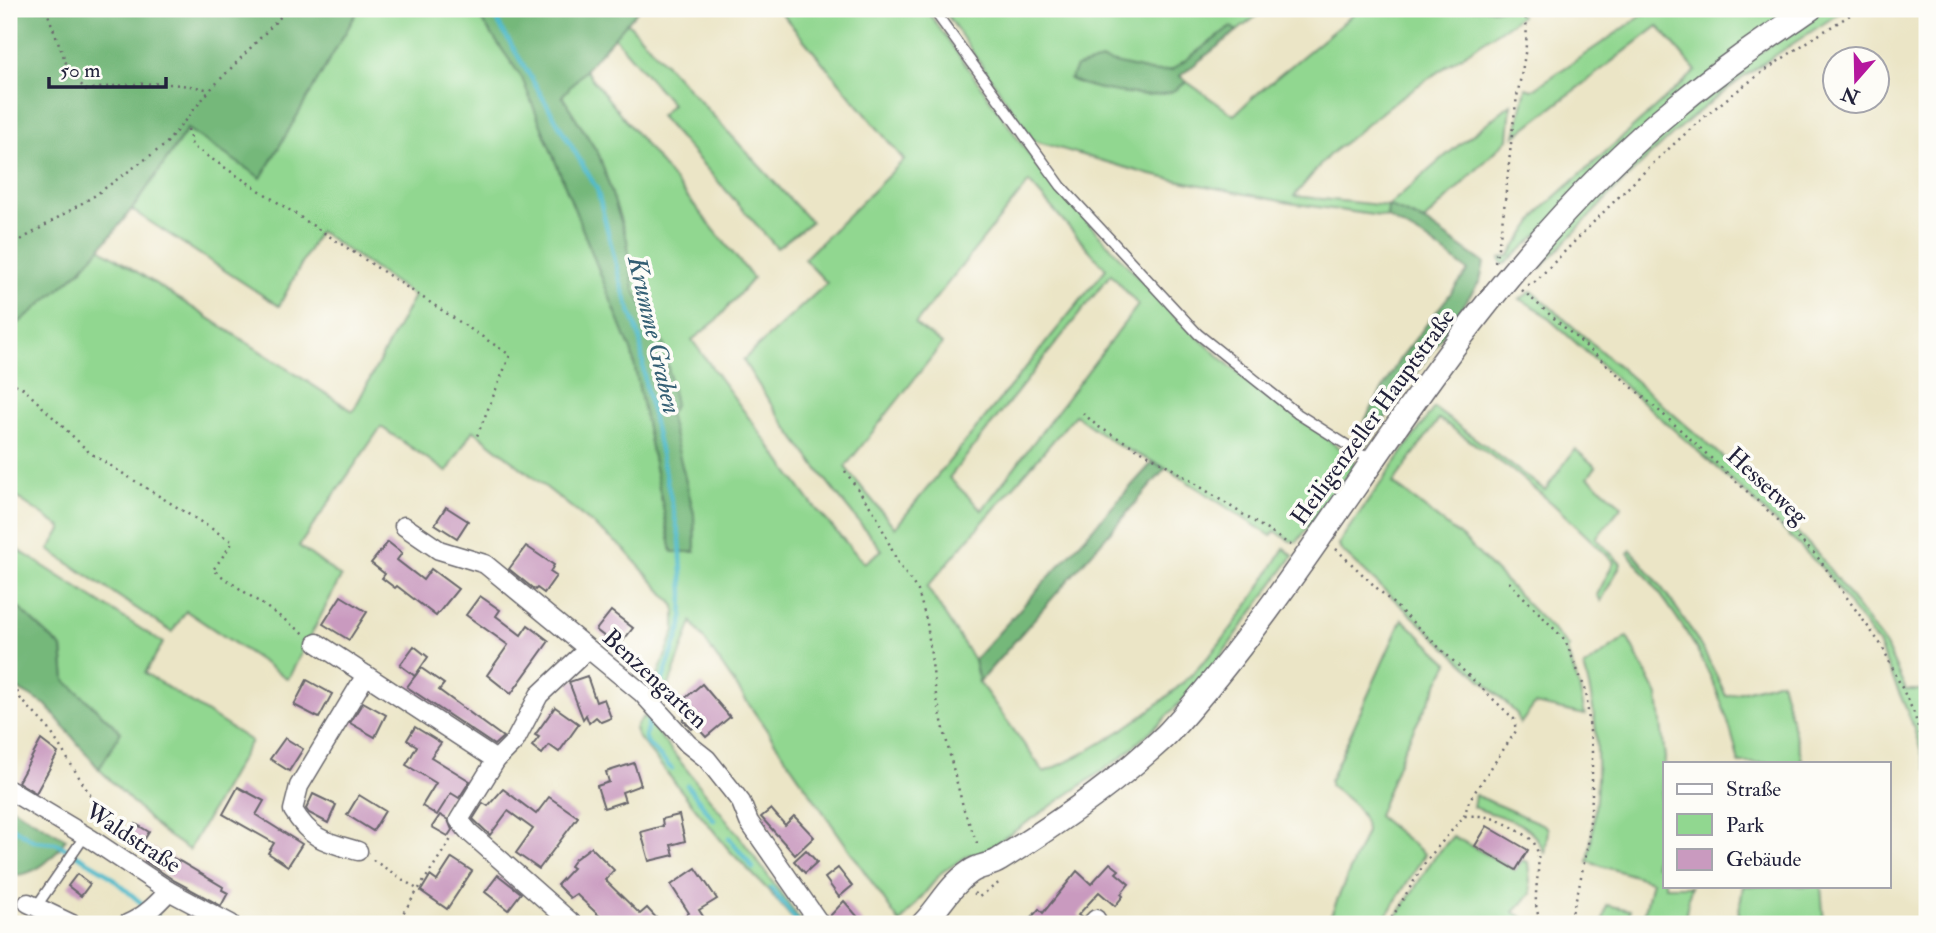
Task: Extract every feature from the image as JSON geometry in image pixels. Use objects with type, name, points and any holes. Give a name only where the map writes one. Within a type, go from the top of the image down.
[{"type":"street","name":"Heiligenzeller Hauptstraße","points":[[923,924],[940,908],[971,891],[984,879],[991,865],[1053,827],[1113,781],[1167,734],[1237,652],[1372,461],[1505,281],[1554,223],[1618,157],[1711,79],[1810,9]]},
{"type":"street","name":"Benzengarten","points":[[404,526],[439,550],[485,564],[642,693],[688,744],[707,759],[741,802],[749,822],[820,924]]},
{"type":"street","points":[[317,643],[496,760]]},
{"type":"street","points":[[573,924],[469,832],[459,820],[496,760],[515,741],[539,695],[589,649]]},
{"type":"street","points":[[358,851],[315,838],[293,810],[299,786],[366,675]]},
{"type":"street","name":"Waldstraße","points":[[9,790],[92,839],[169,891],[231,924]]},
{"type":"street","points":[[130,923],[155,906],[169,891]]},
{"type":"street","points":[[32,905],[72,924]]},
{"type":"lane","points":[[933,9],[1061,186],[1198,334],[1298,414],[1372,461]]},
{"type":"lane","points":[[32,905],[78,846]]},
{"type":"path","points":[[46,9],[69,72],[86,90],[124,83],[184,83],[210,90]]},
{"type":"path","points":[[9,247],[94,196],[164,145],[210,90],[288,9]]},
{"type":"path","points":[[1496,255],[1516,103],[1528,43],[1524,9]]},
{"type":"path","name":"Hessetweg","points":[[1860,9],[1748,83],[1703,118],[1532,284],[1519,287],[1745,488],[1816,555],[1882,646],[1914,713],[1927,758]]},
{"type":"path","points":[[188,129],[192,146],[510,355],[477,436]]},
{"type":"path","points":[[9,381],[23,388],[90,453],[233,542],[213,570],[317,643]]},
{"type":"path","points":[[1083,413],[1097,426],[1168,466],[1274,533]]},
{"type":"path","points":[[845,471],[876,515],[898,563],[918,590],[927,623],[936,695],[964,810],[977,845]]},
{"type":"path","points":[[1320,536],[1514,719],[1516,731],[1471,799],[1464,816],[1426,861],[1388,924]]},
{"type":"path","points":[[1509,582],[1565,640],[1586,691],[1592,752],[1592,797],[1588,844],[1569,924]]},
{"type":"path","points":[[9,672],[20,698],[49,729],[97,806]]},
{"type":"path","points":[[1464,816],[1487,815],[1534,843],[1538,856],[1536,901],[1539,919],[1544,924]]},
{"type":"path","points":[[396,924],[453,836],[459,820]]},
{"type":"path","points":[[358,851],[417,889]]},
{"type":"green space","points":[[9,9],[359,9],[261,178],[187,129],[138,201],[98,251],[65,284],[9,331]]},
{"type":"green space","points":[[359,9],[474,9],[522,78],[632,353],[672,552],[695,551],[694,514],[668,413],[664,345],[634,289],[627,240],[599,155],[562,96],[585,70],[753,278],[717,320],[692,340],[812,504],[864,563],[882,550],[809,458],[743,360],[827,283],[804,259],[904,160],[778,9],[926,9],[1041,171],[1170,312],[1230,366],[1354,459],[1353,468],[1297,542],[1290,541],[1275,531],[1271,536],[1166,468],[1117,445],[1075,415],[927,587],[974,660],[979,682],[1044,772],[1104,741],[1163,700],[1209,656],[1254,596],[1284,548],[1293,556],[1207,675],[1162,721],[1121,758],[975,858],[971,854],[942,872],[900,923],[692,622],[663,702],[652,691],[675,630],[675,606],[623,548],[473,430],[447,472],[381,427],[299,546],[341,577],[288,679],[186,611],[172,632],[49,550],[62,528],[9,492],[9,331],[82,269],[100,248],[353,411],[414,296],[319,231],[279,306],[132,210],[188,129],[261,177]],"holes":[[[1029,182],[1106,269],[895,528],[845,467],[942,344],[915,324]],[[1111,274],[1138,305],[982,510],[949,478]]]},
{"type":"green space","points":[[474,9],[639,9],[562,96],[599,155],[627,240],[634,289],[664,345],[675,405],[669,414],[694,514],[695,552],[672,552],[632,353],[522,78]]},
{"type":"green space","points":[[943,9],[1266,9],[1237,31],[1231,27],[1172,70],[1154,72],[1117,65],[1070,79],[1103,88],[1159,93],[1170,91],[1187,82],[1234,115],[1360,9],[1518,9],[1521,16],[1398,99],[1328,156],[1294,196],[1388,206],[1445,156],[1511,104],[1508,139],[1424,221],[1389,207],[1387,217],[1290,203],[1151,175],[1034,141]]},
{"type":"green space","points":[[1652,9],[1793,9],[1502,264],[1500,258],[1509,256],[1542,209],[1696,71],[1658,26],[1515,136],[1526,88],[1532,90]]},
{"type":"green space","points":[[1822,9],[1846,9],[1754,70],[1702,109],[1638,167],[1539,270],[1529,262],[1595,192],[1709,88]]},
{"type":"green space","points":[[627,22],[811,222],[777,248],[660,116],[672,104],[614,37]]},
{"type":"green space","points":[[1231,27],[1237,31],[1180,76],[1187,82],[1168,93],[1118,92],[1091,87],[1070,79],[1076,67],[1102,60],[1154,72],[1172,70]]},
{"type":"green space","points":[[1388,206],[1424,221],[1484,263],[1480,281],[1367,445],[1355,438],[1399,360],[1468,271],[1429,241],[1387,217]]},
{"type":"green space","points":[[1532,291],[1734,467],[1819,555],[1886,646],[1906,690],[1927,690],[1927,770],[1911,720],[1878,644],[1824,570],[1754,501],[1539,310],[1520,299]]},
{"type":"green space","points":[[1434,408],[1545,490],[1575,449],[1596,467],[1588,477],[1622,506],[1596,538],[1621,564],[1601,601],[1597,595],[1614,562],[1553,504],[1513,471],[1439,419],[1393,483],[1465,540],[1569,647],[1567,651],[1585,715],[1535,704],[1520,724],[1517,714],[1502,699],[1340,549],[1342,538]]},
{"type":"green space","points":[[1152,463],[1166,468],[979,682],[974,660]]},
{"type":"green space","points":[[9,544],[163,643],[145,673],[251,741],[189,850],[161,831],[99,769],[121,732],[65,680],[62,648],[9,599]]},
{"type":"green space","points":[[1631,550],[1684,619],[1726,696],[1781,681],[1803,762],[1739,762],[1722,703],[1697,651],[1683,626],[1628,553]]},
{"type":"green space","points":[[9,599],[62,648],[65,680],[121,732],[99,769],[46,705],[9,684]]},
{"type":"green space","points":[[1402,619],[1449,663],[1406,744],[1378,816],[1425,854],[1381,924],[1327,924],[1366,832],[1359,811],[1330,785],[1330,780]]},
{"type":"green space","points":[[1627,637],[1658,696],[1665,758],[1655,865],[1663,867],[1663,888],[1691,888],[1684,924],[1642,924],[1652,881],[1588,862],[1597,789],[1597,740],[1584,667]]},
{"type":"green space","points":[[644,716],[734,829],[803,924],[797,924],[729,850],[638,737],[635,729]]},
{"type":"green space","points":[[1475,795],[1544,825],[1548,829],[1545,854],[1539,842],[1524,827],[1473,807]]},
{"type":"green space","points":[[9,806],[66,839],[42,865],[18,875],[9,875]]},
{"type":"green space","points":[[1453,836],[1515,870],[1522,860],[1528,862],[1531,894],[1514,912],[1533,924],[1392,924],[1433,859]]},
{"type":"green space","points":[[1743,888],[1821,888],[1824,924],[1737,924]]},
{"type":"green space","points":[[1607,905],[1630,910],[1627,924],[1602,924]]},
{"type":"building","points":[[446,507],[468,521],[457,538],[435,524]]},
{"type":"building","points":[[388,542],[402,553],[397,560],[423,580],[431,569],[458,589],[436,616],[382,578],[385,574],[371,563]]},
{"type":"building","points":[[526,546],[554,565],[550,572],[556,576],[544,593],[537,588],[535,590],[509,569]]},
{"type":"building","points":[[341,596],[367,612],[349,640],[323,624]]},
{"type":"building","points":[[480,596],[500,610],[496,616],[521,635],[528,625],[549,641],[511,694],[487,675],[508,645],[466,615]]},
{"type":"building","points":[[611,611],[633,628],[618,647],[596,630]]},
{"type":"building","points":[[414,646],[428,657],[415,676],[400,665]]},
{"type":"building","points":[[421,668],[444,684],[439,690],[503,737],[494,745],[407,687]]},
{"type":"building","points":[[587,676],[596,702],[604,699],[611,718],[601,722],[596,717],[589,723],[586,715],[583,719],[569,682]]},
{"type":"building","points":[[307,680],[332,694],[319,718],[294,705]]},
{"type":"building","points":[[702,684],[730,717],[706,737],[696,726],[692,729],[683,720],[687,717],[677,705]]},
{"type":"building","points":[[363,702],[386,715],[375,737],[350,723]]},
{"type":"building","points":[[555,707],[579,724],[559,752],[549,745],[542,754],[532,746],[539,737],[535,735]]},
{"type":"building","points":[[415,727],[441,743],[431,757],[470,781],[459,798],[451,793],[437,815],[422,806],[436,783],[406,765],[417,746],[407,740]]},
{"type":"building","points":[[285,738],[303,749],[289,771],[270,759]]},
{"type":"building","points":[[41,740],[58,753],[36,793],[18,782]]},
{"type":"building","points":[[634,763],[641,785],[622,792],[625,801],[604,808],[597,786],[609,782],[606,772]]},
{"type":"building","points":[[238,787],[264,801],[256,815],[302,844],[288,866],[268,853],[274,843],[223,814]]},
{"type":"building","points":[[503,789],[536,814],[549,797],[578,817],[539,869],[516,853],[533,829],[508,811],[490,835],[473,819],[483,803],[488,806]]},
{"type":"building","points":[[313,794],[336,805],[328,823],[306,809]]},
{"type":"building","points":[[359,795],[385,811],[373,831],[347,815]]},
{"type":"building","points":[[771,809],[785,825],[794,816],[814,837],[795,855],[761,817]]},
{"type":"building","points":[[440,815],[448,820],[452,830],[448,836],[432,827]]},
{"type":"building","points":[[679,815],[685,841],[671,845],[674,855],[649,861],[641,832],[663,826],[662,819]]},
{"type":"building","points":[[136,824],[149,832],[141,845],[128,838]]},
{"type":"building","points":[[1487,826],[1528,850],[1516,870],[1475,846]]},
{"type":"building","points":[[591,847],[614,870],[605,880],[640,914],[647,908],[662,924],[608,924],[576,894],[570,898],[557,885],[573,868],[570,866],[575,859]]},
{"type":"building","points":[[152,848],[223,887],[222,890],[228,893],[221,906],[145,861]]},
{"type":"building","points":[[806,850],[817,862],[805,873],[794,861]]},
{"type":"building","points":[[452,858],[472,871],[447,909],[421,891],[430,876],[437,881]]},
{"type":"building","points":[[1110,863],[1119,870],[1116,873],[1129,884],[1115,906],[1099,892],[1078,915],[1082,918],[1080,924],[1033,924],[1035,922],[1031,918],[1039,909],[1043,913],[1077,871],[1091,884]]},
{"type":"building","points":[[696,868],[717,899],[699,910],[708,924],[689,924],[684,916],[689,913],[671,885]]},
{"type":"building","points":[[838,868],[852,886],[839,897],[825,878]]},
{"type":"building","points":[[77,874],[90,884],[81,896],[68,886]]},
{"type":"building","points":[[498,875],[521,893],[508,910],[485,892]]},
{"type":"building","points":[[844,901],[864,924],[838,924],[830,916]]},
{"type":"building","points":[[188,914],[202,921],[200,924],[182,924]]},
{"type":"waterway","name":"Krumme Graben","points":[[490,9],[597,189],[622,288],[640,338],[645,382],[680,540],[683,593],[682,625],[657,696]]},
{"type":"waterway","name":"Krumme Graben","points":[[649,719],[645,737],[648,744],[672,769]]},
{"type":"waterway","name":"Krumme Graben","points":[[687,785],[714,820]]},
{"type":"waterway","points":[[9,825],[34,841],[56,843],[104,871],[147,908]]},
{"type":"waterway","name":"Krumme Graben","points":[[729,838],[753,868]]},
{"type":"waterway","name":"Krumme Graben","points":[[771,888],[799,924]]},
{"type":"waterway","points":[[153,914],[165,924]]}]
